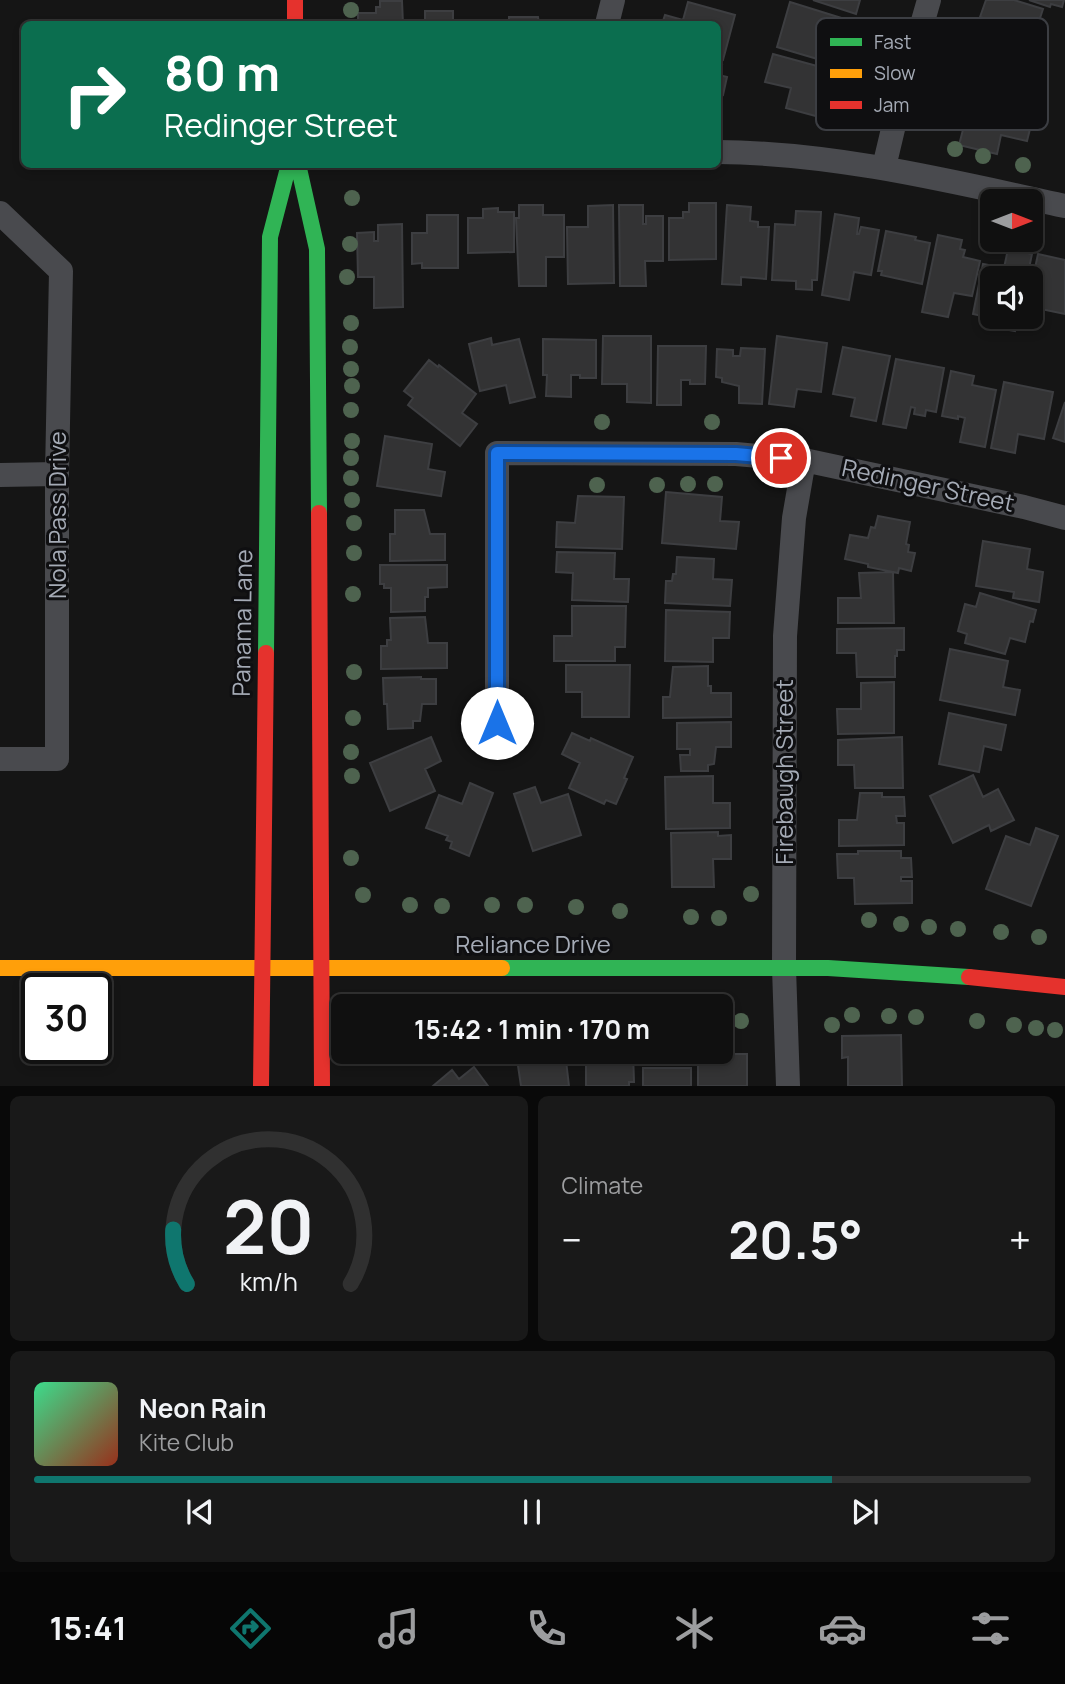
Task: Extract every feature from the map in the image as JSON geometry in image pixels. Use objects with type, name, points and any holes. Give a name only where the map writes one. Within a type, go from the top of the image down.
[{"type":"main road","points":[[295,0],[295,21]]},
{"type":"main road","name":"Panama Lane","points":[[261,1086],[270,237],[288,168]]},
{"type":"main road","points":[[299,168],[317,249],[321,1086]]},
{"type":"main road","name":"Reliance Drive","points":[[0,968],[785,968],[934,973],[1065,987]]},
{"type":"street","points":[[608,21],[613,0]]},
{"type":"street","points":[[924,18],[929,0]]},
{"type":"street","points":[[884,167],[893,130]]},
{"type":"street","points":[[721,152],[801,156],[884,167],[1065,206]]},
{"type":"street","name":"Nola Pass Drive","points":[[0,213],[61,271],[57,474],[57,759],[0,760]]},
{"type":"street","name":"Redinger Street","points":[[497,723],[497,453],[736,454],[804,460],[1065,518]]},
{"type":"street","name":"Firebaugh Street","points":[[788,1086],[785,968],[785,636],[794,518],[804,460]]},
{"type":"street","points":[[0,475],[57,474]]},
{"type":"building","points":[[813,0],[860,0],[856,14]]},
{"type":"building","points":[[986,0],[1014,0],[1043,9],[1040,18],[980,17]]},
{"type":"building","points":[[1029,0],[1064,0],[1062,7],[1051,4],[1050,7]]},
{"type":"building","points":[[380,1],[402,1],[403,21],[358,21],[358,13],[376,13],[376,7],[380,7]]},
{"type":"building","points":[[688,2],[735,15],[723,60],[721,21],[663,21],[665,15],[683,20]]},
{"type":"building","points":[[790,2],[841,18],[816,18],[816,59],[777,47]]},
{"type":"building","points":[[425,11],[453,11],[453,21],[425,21]]},
{"type":"building","points":[[509,17],[538,17],[539,21],[509,21]]},
{"type":"building","points":[[773,54],[816,66],[816,116],[786,108],[791,88],[765,82]]},
{"type":"building","points":[[721,76],[727,77],[721,95]]},
{"type":"building","points":[[963,130],[1030,130],[1027,141],[1001,135],[997,154],[959,145]]},
{"type":"building","points":[[689,203],[716,203],[716,259],[669,260],[669,218],[683,218],[683,212],[689,212]]},
{"type":"building","points":[[519,205],[543,205],[543,215],[564,215],[564,257],[546,257],[546,286],[519,286],[516,218],[519,218]]},
{"type":"building","points":[[613,205],[614,283],[568,284],[567,227],[588,227],[588,206]]},
{"type":"building","points":[[619,205],[643,205],[643,224],[646,224],[646,216],[663,216],[663,261],[645,261],[646,286],[620,286]]},
{"type":"building","points":[[727,205],[751,207],[750,221],[758,222],[758,227],[769,227],[766,279],[741,277],[741,285],[722,284]]},
{"type":"building","points":[[498,208],[498,212],[514,212],[514,252],[468,253],[468,218],[483,218],[483,209]]},
{"type":"building","points":[[796,211],[821,212],[817,280],[812,280],[812,290],[796,289],[796,281],[772,280],[775,224],[795,225]]},
{"type":"building","points":[[835,214],[859,218],[857,234],[861,227],[879,230],[871,275],[854,272],[849,300],[822,295]]},
{"type":"building","points":[[427,215],[458,215],[458,268],[422,268],[422,263],[412,264],[412,233],[427,233]]},
{"type":"building","points":[[402,224],[403,307],[374,308],[374,277],[358,277],[357,233],[374,232],[374,241],[378,241],[378,225]]},
{"type":"building","points":[[886,231],[916,237],[915,240],[930,243],[922,284],[881,275],[882,271],[878,271]]},
{"type":"building","points":[[938,235],[962,240],[960,249],[965,250],[963,257],[980,261],[972,296],[954,293],[948,317],[922,312]]},
{"type":"building","points":[[1007,252],[1032,254],[1030,266],[1004,266]]},
{"type":"building","points":[[1038,254],[1065,260],[1065,314],[1043,309],[1043,266],[1035,266]]},
{"type":"building","points":[[980,279],[980,316],[973,314]]},
{"type":"building","points":[[603,336],[651,336],[651,403],[627,402],[627,384],[602,384]]},
{"type":"building","points":[[777,336],[827,343],[821,392],[797,389],[794,407],[769,404]]},
{"type":"building","points":[[491,338],[492,345],[519,339],[535,397],[510,403],[506,385],[480,391],[469,344]]},
{"type":"building","points":[[543,339],[596,340],[596,378],[571,375],[571,397],[546,396],[547,375],[543,375]]},
{"type":"building","points":[[658,346],[706,346],[705,384],[690,384],[690,380],[681,380],[681,405],[657,405]]},
{"type":"building","points":[[843,347],[890,356],[876,421],[851,416],[855,398],[833,394]]},
{"type":"building","points":[[741,348],[765,349],[762,404],[739,403],[739,386],[722,382],[722,378],[716,377],[717,349],[733,350],[733,356],[740,356]]},
{"type":"building","points":[[896,359],[944,368],[936,412],[926,410],[925,416],[914,414],[915,408],[911,407],[906,428],[883,424]]},
{"type":"building","points":[[429,360],[476,394],[462,413],[477,424],[460,446],[408,405],[413,398],[404,391]]},
{"type":"building","points":[[951,371],[974,376],[972,385],[996,390],[985,447],[960,442],[965,418],[942,416]]},
{"type":"building","points":[[1004,382],[1053,392],[1044,439],[1018,434],[1015,453],[991,448]]},
{"type":"building","points":[[1065,402],[1065,442],[1053,438]]},
{"type":"building","points":[[385,436],[432,444],[428,469],[445,472],[441,496],[377,486]]},
{"type":"building","points":[[666,492],[722,497],[720,521],[739,522],[736,549],[662,543]]},
{"type":"building","points":[[578,496],[624,497],[622,549],[556,547],[557,522],[575,523]]},
{"type":"building","points":[[395,510],[424,510],[430,534],[445,534],[445,560],[390,561],[390,534],[395,534]]},
{"type":"building","points":[[878,516],[910,522],[906,544],[909,545],[908,552],[915,553],[911,571],[899,568],[898,573],[845,559],[850,535],[868,538],[871,527],[875,528]]},
{"type":"building","points":[[983,541],[1030,549],[1027,569],[1043,572],[1039,602],[1013,598],[1014,592],[976,586]]},
{"type":"building","points":[[557,552],[615,553],[614,579],[629,579],[628,602],[572,600],[573,573],[556,572]]},
{"type":"building","points":[[677,557],[714,559],[713,579],[732,580],[730,606],[665,603],[666,581],[672,581],[673,574],[676,574]]},
{"type":"building","points":[[380,565],[447,565],[447,587],[428,588],[425,611],[391,612],[391,588],[384,588],[384,584],[380,584]]},
{"type":"building","points":[[893,572],[894,623],[838,623],[838,598],[861,598],[859,573]]},
{"type":"building","points":[[980,593],[1036,610],[1025,642],[1010,638],[1005,654],[965,643],[967,634],[958,631],[965,604],[976,607]]},
{"type":"building","points":[[572,606],[626,606],[625,647],[615,647],[615,661],[554,661],[554,636],[572,636]]},
{"type":"building","points":[[666,610],[730,612],[729,638],[713,638],[713,662],[665,661]]},
{"type":"building","points":[[425,617],[428,643],[447,643],[447,668],[381,669],[381,646],[387,646],[387,640],[391,640],[390,618]]},
{"type":"building","points":[[904,628],[904,650],[897,650],[895,656],[895,677],[857,677],[856,653],[837,653],[837,629]]},
{"type":"building","points":[[950,649],[1008,661],[1003,687],[1020,690],[1015,715],[940,700]]},
{"type":"building","points":[[566,665],[630,665],[629,717],[582,717],[582,692],[566,692]]},
{"type":"building","points":[[708,666],[708,686],[711,686],[711,693],[731,693],[731,717],[663,718],[663,697],[670,697],[673,667]]},
{"type":"building","points":[[383,678],[436,679],[436,704],[422,704],[420,721],[413,721],[413,728],[388,729]]},
{"type":"building","points":[[894,682],[894,733],[838,734],[837,709],[861,709],[861,683]]},
{"type":"building","points":[[949,713],[1006,725],[1001,750],[984,746],[979,772],[939,764]]},
{"type":"building","points":[[731,722],[731,747],[716,747],[714,764],[708,765],[708,771],[681,771],[680,755],[690,755],[690,749],[677,749],[677,723]]},
{"type":"building","points":[[572,733],[590,741],[591,738],[633,757],[616,804],[606,800],[604,804],[569,788],[580,763],[562,754]]},
{"type":"building","points":[[431,737],[441,761],[425,769],[435,791],[390,811],[370,763]]},
{"type":"building","points":[[902,737],[903,788],[855,788],[854,765],[838,765],[838,740]]},
{"type":"building","points":[[973,775],[983,797],[998,789],[1014,820],[991,831],[989,825],[953,843],[930,796]]},
{"type":"building","points":[[713,776],[713,803],[730,803],[730,828],[666,829],[665,777]]},
{"type":"building","points":[[470,783],[493,793],[469,856],[450,848],[452,842],[446,840],[448,836],[426,828],[439,795],[462,804]]},
{"type":"building","points":[[535,787],[541,803],[568,794],[581,835],[533,851],[514,794]]},
{"type":"building","points":[[860,793],[904,797],[905,816],[896,816],[897,823],[904,823],[904,845],[839,846],[839,820],[857,820]]},
{"type":"building","points":[[1036,828],[1058,836],[1031,906],[986,889],[1006,836],[1030,845]]},
{"type":"building","points":[[718,832],[718,836],[731,835],[731,859],[713,859],[714,887],[672,887],[671,833]]},
{"type":"building","points":[[858,851],[901,851],[901,858],[911,858],[912,877],[901,877],[901,881],[912,881],[912,903],[855,904],[854,878],[838,878],[837,854],[858,854]]},
{"type":"building","points":[[901,1035],[902,1086],[848,1086],[848,1057],[842,1058],[842,1036]]},
{"type":"building","points":[[733,1054],[747,1054],[747,1086],[698,1086],[698,1064],[733,1064]]},
{"type":"building","points":[[518,1064],[566,1064],[569,1086],[521,1086]]},
{"type":"building","points":[[586,1064],[633,1064],[634,1082],[629,1082],[629,1086],[586,1086]]},
{"type":"building","points":[[474,1067],[488,1086],[433,1086],[452,1070],[459,1079]]},
{"type":"building","points":[[643,1068],[691,1068],[691,1086],[643,1086]]},
{"type":"traffic: fast","points":[[266,653],[270,237],[288,168]]},
{"type":"traffic: fast","points":[[299,168],[317,249],[319,513]]},
{"type":"traffic: fast","points":[[502,968],[828,968],[969,977]]},
{"type":"traffic: slow","points":[[0,968],[502,968]]},
{"type":"traffic: jam","points":[[295,0],[295,21]]},
{"type":"traffic: jam","points":[[319,513],[322,1086]]},
{"type":"traffic: jam","points":[[261,1086],[266,653]]},
{"type":"traffic: jam","points":[[969,977],[1065,987]]},
{"type":"route","points":[[497,723],[497,453],[736,454],[781,458]]}]
